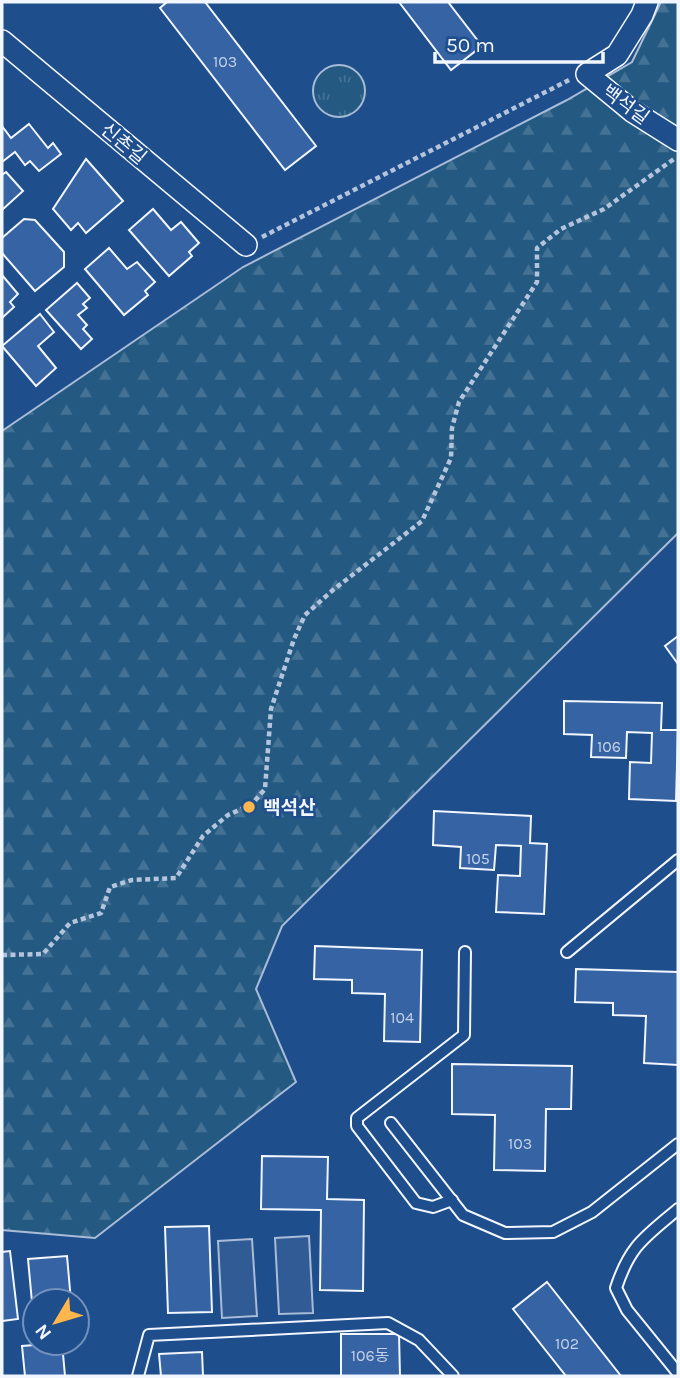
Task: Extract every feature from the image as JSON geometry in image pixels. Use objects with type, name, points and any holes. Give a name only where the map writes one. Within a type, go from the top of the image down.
[{"type":"street","name":"백석길","points":[[647,2],[617,55],[586,74],[632,111],[678,140]]},
{"type":"street","name":"신촌길","points":[[3,44],[246,245]]},
{"type":"lane","points":[[567,952],[678,860]]},
{"type":"lane","points":[[452,1200],[433,1207],[416,1203],[357,1126],[357,1118],[464,1035],[464,952]]},
{"type":"lane","points":[[391,1123],[463,1215],[506,1233],[553,1231],[592,1212],[678,1144]]},
{"type":"lane","points":[[678,1209],[638,1242],[623,1268],[616,1288],[627,1310],[678,1373]]},
{"type":"lane","points":[[138,1376],[149,1335],[388,1323],[419,1340],[453,1376]]},
{"type":"path","points":[[246,245],[553,88],[586,74]]},
{"type":"path","points":[[2,955],[43,954],[70,923],[101,913],[110,887],[132,880],[176,877],[203,836],[228,816],[252,804],[265,789],[271,709],[294,639],[305,615],[333,590],[422,522],[451,458],[452,428],[459,402],[537,282],[537,248],[561,229],[604,209],[678,155]]},
{"type":"green space","points":[[661,2],[678,2],[678,533],[282,926],[256,989],[296,1082],[95,1238],[2,1230],[2,431],[243,267],[567,100],[632,62]]},
{"type":"green space","points":[[339,65],[349,67],[357,73],[363,81],[363,101],[357,109],[349,115],[339,117],[329,115],[321,109],[315,101],[313,91],[315,81],[321,73],[329,67]]},
{"type":"shaded area","points":[[309,1236],[313,1313],[279,1314],[275,1238]]},
{"type":"shaded area","points":[[252,1239],[257,1316],[222,1318],[218,1241]]},
{"type":"building","points":[[167,2],[205,2],[316,146],[285,170],[160,8]]},
{"type":"building","points":[[399,2],[448,2],[482,46],[451,70]]},
{"type":"building","points":[[29,124],[48,148],[53,143],[61,154],[39,171],[30,161],[25,165],[15,152],[2,162],[2,126],[11,138]]},
{"type":"building","points":[[86,159],[123,201],[86,233],[78,223],[71,230],[53,209]]},
{"type":"building","points":[[6,172],[23,191],[2,210],[2,175]]},
{"type":"building","points":[[153,209],[171,230],[181,222],[199,243],[189,252],[192,256],[169,276],[129,230]]},
{"type":"building","points":[[24,219],[35,220],[64,252],[64,267],[35,291],[2,253],[2,238]]},
{"type":"building","points":[[109,248],[127,269],[137,262],[155,282],[145,291],[148,295],[124,315],[85,269]]},
{"type":"building","points":[[2,275],[18,294],[10,302],[14,307],[2,318]]},
{"type":"building","points":[[77,283],[90,298],[83,304],[87,308],[78,315],[87,325],[83,329],[92,339],[81,349],[46,310]]},
{"type":"building","points":[[40,314],[54,332],[38,346],[56,368],[36,386],[2,346]]},
{"type":"building","points":[[678,636],[678,664],[665,646]]},
{"type":"building","points":[[564,701],[662,703],[661,730],[678,730],[676,801],[629,799],[630,762],[651,763],[652,733],[627,732],[626,758],[591,757],[592,735],[564,734]]},
{"type":"building","points":[[434,811],[531,816],[530,843],[547,844],[544,914],[496,912],[498,875],[520,876],[521,846],[496,845],[494,870],[460,868],[461,847],[433,845]]},
{"type":"building","points":[[315,946],[422,950],[420,1042],[384,1041],[385,994],[352,993],[352,980],[314,979]]},
{"type":"building","points":[[576,969],[678,972],[678,1065],[644,1063],[646,1016],[613,1015],[613,1003],[575,1002]]},
{"type":"building","points":[[452,1064],[572,1066],[571,1109],[546,1109],[545,1171],[494,1170],[495,1115],[452,1114]]},
{"type":"building","points":[[262,1156],[328,1157],[327,1199],[364,1200],[363,1291],[320,1290],[321,1210],[261,1209]]},
{"type":"building","points":[[209,1226],[212,1312],[168,1313],[165,1227]]},
{"type":"building","points":[[10,1251],[18,1319],[2,1321],[2,1252]]},
{"type":"building","points":[[67,1256],[70,1287],[31,1287],[28,1259]]},
{"type":"building","points":[[547,1282],[621,1376],[566,1376],[513,1309]]},
{"type":"building","points":[[341,1334],[399,1334],[400,1376],[341,1376]]},
{"type":"building","points":[[202,1352],[203,1376],[161,1376],[159,1354]]},
{"type":"building","points":[[23,1357],[63,1357],[65,1376],[25,1376]]},
{"type":"place","name":"백석산","points":[[249,807]]}]
